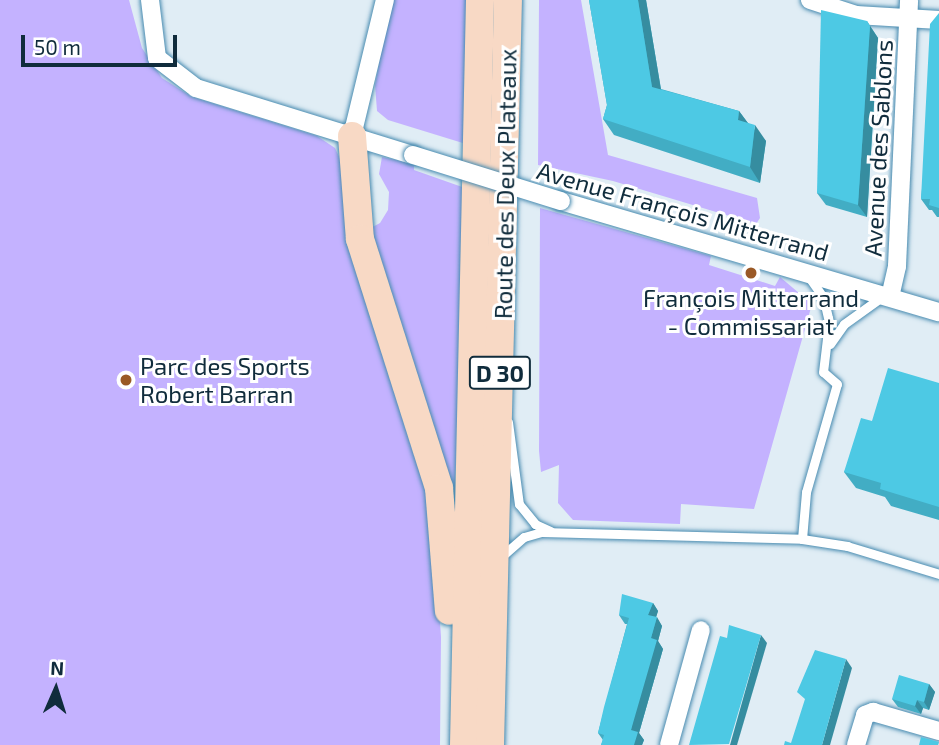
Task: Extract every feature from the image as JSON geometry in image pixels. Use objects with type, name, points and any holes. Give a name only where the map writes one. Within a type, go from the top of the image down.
[{"type":"main road","name":"Route des Deux Plateaux","points":[[464,745],[480,0]]},
{"type":"main road","name":"Route des Deux Plateaux","points":[[490,745],[508,0]]},
{"type":"main road","points":[[352,136],[360,239],[439,488],[450,618],[466,644]]},
{"type":"street","name":"Avenue François Mitterrand","points":[[150,0],[157,58],[196,88],[561,201],[939,312]]},
{"type":"street","points":[[352,136],[385,0]]},
{"type":"street","points":[[810,0],[883,19],[939,20]]},
{"type":"street","name":"Avenue des Sablons","points":[[886,296],[897,266],[909,0]]},
{"type":"street","points":[[669,745],[701,630]]},
{"type":"street","points":[[856,745],[865,715],[873,712],[939,731]]},
{"type":"lane","points":[[803,538],[806,492],[836,384],[823,372],[829,346],[827,309],[807,273]]},
{"type":"lane","points":[[829,346],[844,324],[886,296]]},
{"type":"lane","points":[[500,396],[513,434],[519,504],[535,524],[555,532]]},
{"type":"lane","points":[[495,571],[514,544],[532,535],[555,532],[803,538],[847,546],[939,574]]},
{"type":"shaded area","name":"Parc des Sports Robert Barran","points":[[0,0],[129,0],[142,48],[162,78],[192,97],[317,136],[335,148],[344,168],[431,489],[441,637],[440,745],[0,745]]},
{"type":"shaded area","points":[[391,0],[471,0],[466,144],[388,120],[377,111],[375,85]]},
{"type":"shaded area","points":[[539,0],[581,0],[608,155],[757,198],[760,218],[756,224],[613,181],[538,165]]},
{"type":"shaded area","points":[[382,157],[414,164],[414,170],[465,188],[454,510],[367,230],[380,223],[388,210],[389,192],[379,174]]},
{"type":"shaded area","points":[[540,208],[711,256],[709,265],[775,286],[780,277],[812,304],[754,509],[681,504],[680,524],[573,520],[558,503],[559,465],[541,472],[539,451]]},
{"type":"building","points":[[589,0],[638,0],[652,87],[739,111],[738,120],[755,125],[750,167],[603,119],[607,105]]},
{"type":"building","points":[[821,10],[867,21],[870,26],[858,205],[817,193]]},
{"type":"building","points":[[939,13],[939,208],[929,205],[930,199],[921,199],[930,24]]},
{"type":"building","points":[[888,368],[939,383],[939,507],[880,489],[881,483],[844,472],[861,418],[872,421]]},
{"type":"building","points":[[622,594],[653,603],[648,615],[657,617],[651,638],[657,640],[631,730],[638,732],[634,745],[601,745],[604,735],[598,733],[629,618],[619,615]]},
{"type":"building","points":[[729,625],[761,635],[729,744],[689,745],[720,636],[727,638]]},
{"type":"building","points":[[815,650],[846,659],[822,745],[784,745],[785,741],[791,743],[805,699],[797,692]]},
{"type":"building","points":[[899,675],[929,684],[924,702],[917,700],[915,706],[892,699]]},
{"type":"building","points":[[921,737],[939,742],[938,745],[919,745]]},
{"type":"place","name":"François Mitterrand - Commissariat","points":[[751,273]]},
{"type":"place","name":"Parc des Sports Robert Barran","points":[[126,380]]}]
